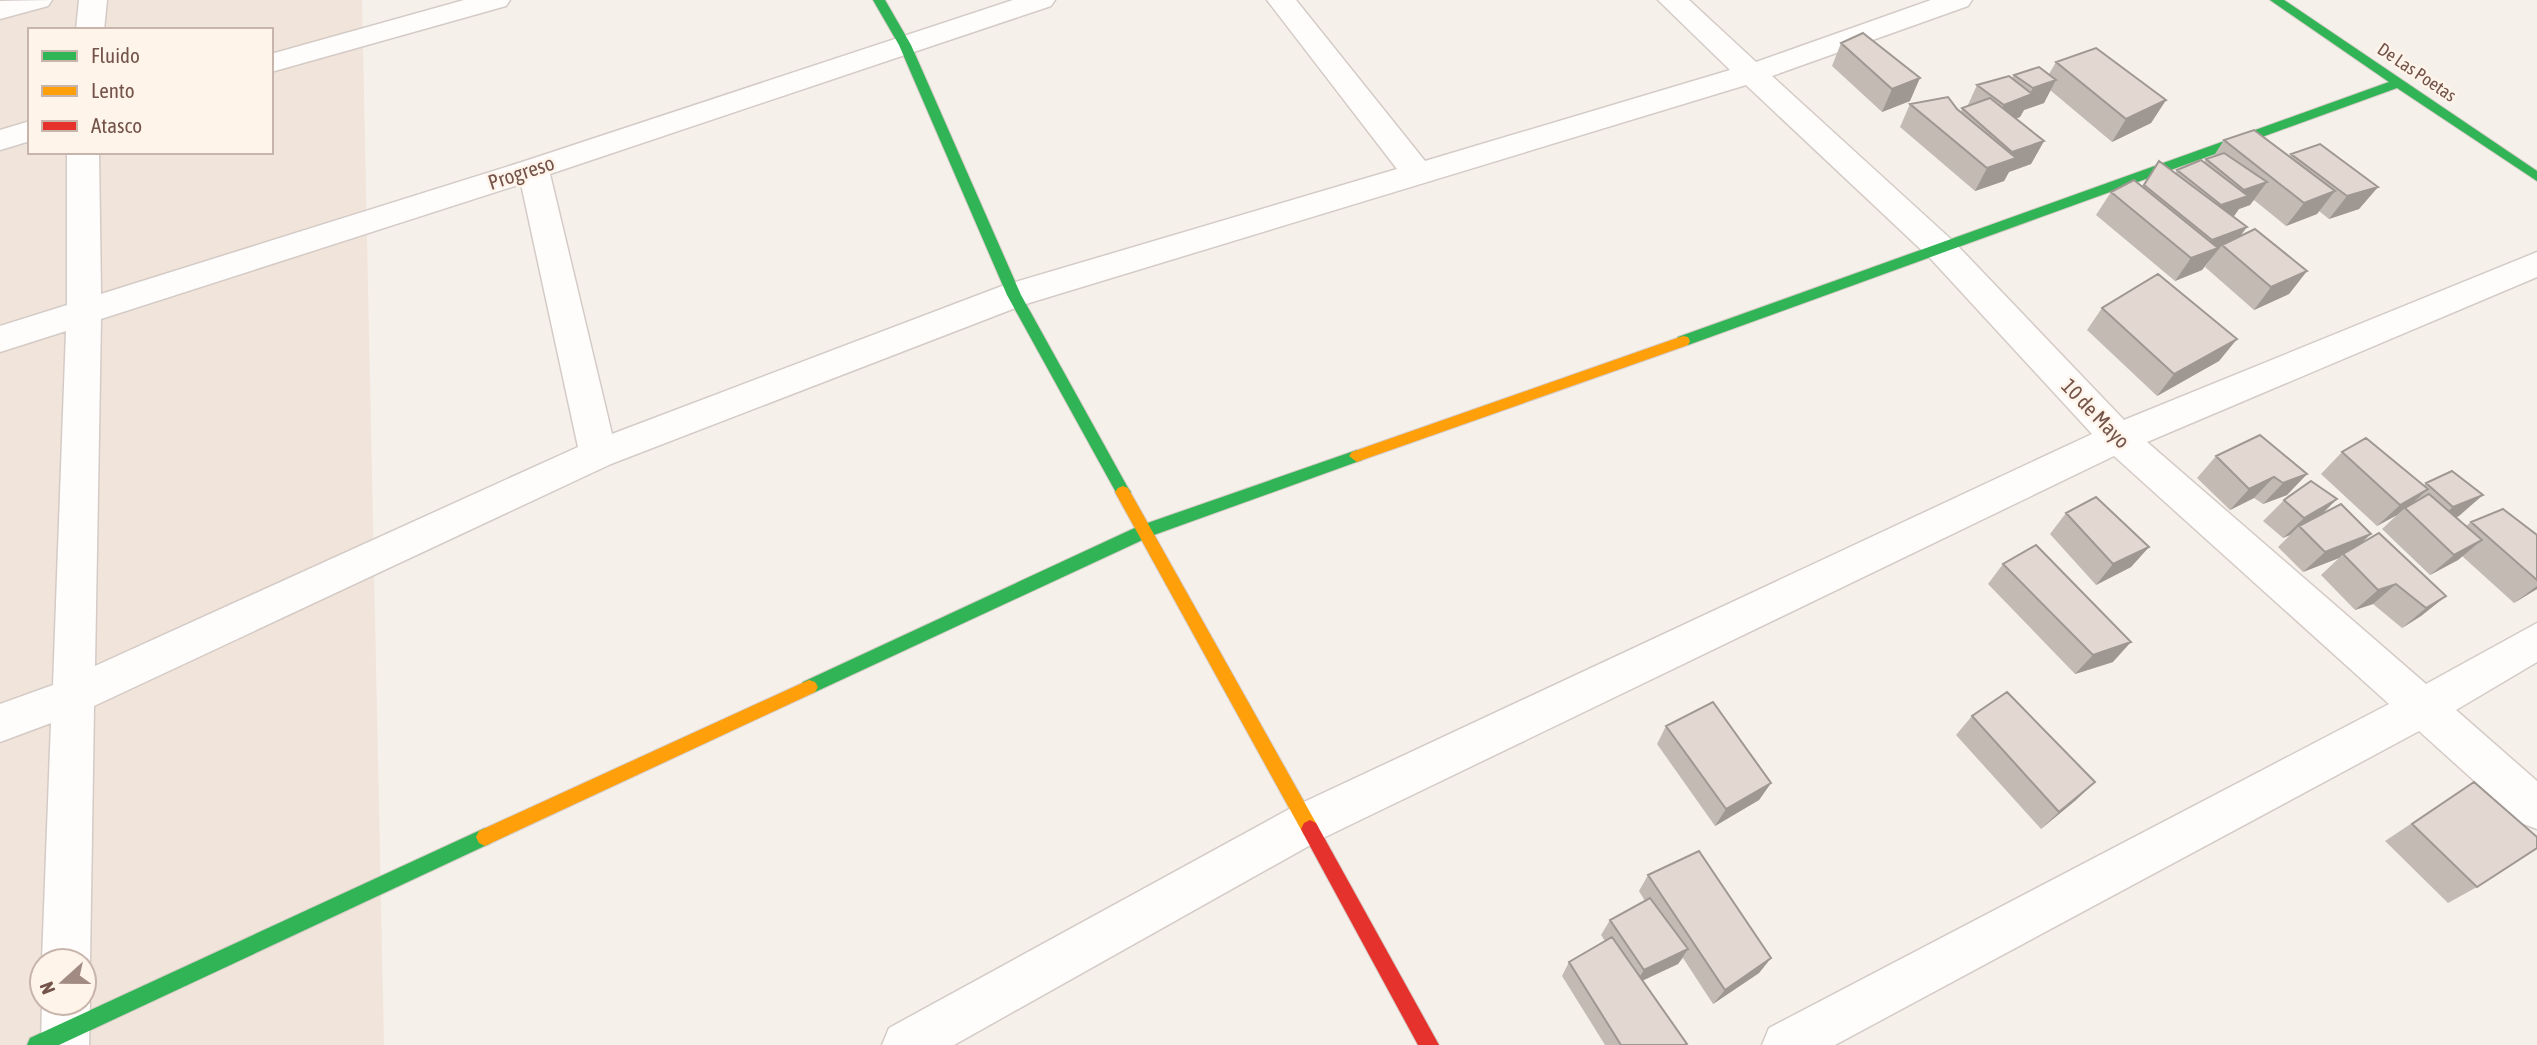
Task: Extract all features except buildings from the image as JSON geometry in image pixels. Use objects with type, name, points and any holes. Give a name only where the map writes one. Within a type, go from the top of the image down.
[{"type":"street","points":[[0,10],[38,0]]},
{"type":"street","points":[[90,28],[93,0]]},
{"type":"street","points":[[273,62],[496,0]]},
{"type":"street","points":[[879,0],[905,45],[1014,295],[1429,1045]]},
{"type":"street","name":"Progreso","points":[[0,339],[533,169],[1041,0]]},
{"type":"street","points":[[1281,0],[1418,174]]},
{"type":"street","name":"10 de Mayo","points":[[1672,0],[1753,72],[1942,250],[2119,438],[2421,709],[2537,809]]},
{"type":"street","points":[[0,723],[72,696],[598,454],[1014,295],[1753,72],[1958,0]]},
{"type":"street","name":"De Las Poetas","points":[[2276,0],[2537,177]]},
{"type":"street","points":[[58,1031],[1145,531],[1942,250],[2399,83]]},
{"type":"street","points":[[0,140],[28,132]]},
{"type":"street","points":[[66,947],[84,312],[83,154]]},
{"type":"street","points":[[533,169],[598,454]]},
{"type":"street","points":[[906,1045],[1307,823],[2119,438],[2537,264]]},
{"type":"street","points":[[1786,1045],[2421,709],[2537,641]]},
{"type":"shaded area","points":[[0,0],[362,0],[384,1045],[0,1045]]},
{"type":"traffic: fast","points":[[879,0],[905,45],[1014,295],[1123,492]]},
{"type":"traffic: fast","points":[[2276,0],[2537,177]]},
{"type":"traffic: fast","points":[[1683,341],[2399,83]]},
{"type":"traffic: fast","points":[[809,687],[1145,531],[1357,456]]},
{"type":"traffic: fast","points":[[37,1045],[485,837]]},
{"type":"traffic: slow","points":[[1357,456],[1683,341]]},
{"type":"traffic: slow","points":[[1123,492],[1310,829]]},
{"type":"traffic: slow","points":[[485,837],[809,687]]},
{"type":"traffic: jam","points":[[1310,829],[1429,1045]]}]
